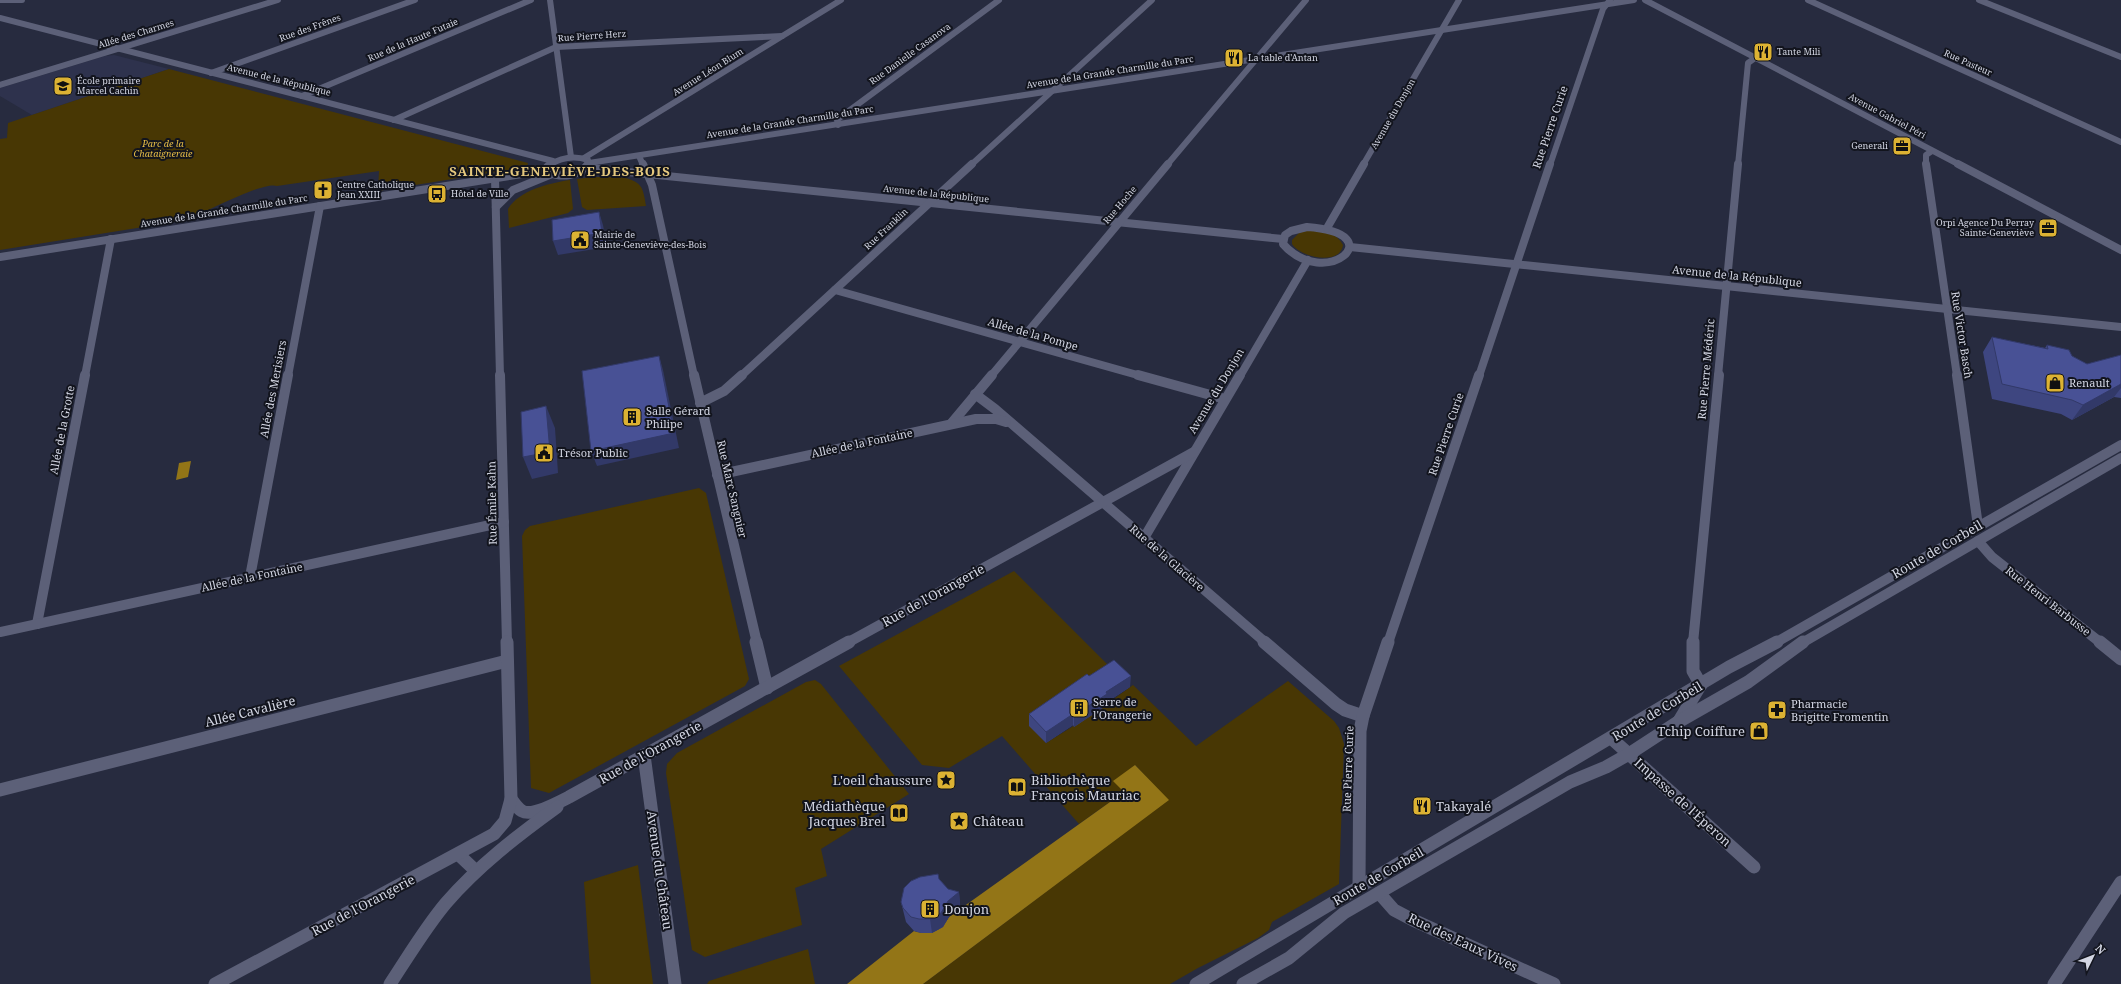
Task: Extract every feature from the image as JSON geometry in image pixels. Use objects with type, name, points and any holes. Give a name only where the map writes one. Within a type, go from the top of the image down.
[{"type":"street","points":[[0,0],[22,0]]},
{"type":"street","name":"Allée des Charmes","points":[[0,86],[278,0]]},
{"type":"street","name":"Rue des Frênes","points":[[211,73],[415,0]]},
{"type":"street","name":"Rue de la Haute Futaie","points":[[302,96],[531,0]]},
{"type":"street","points":[[550,0],[571,157]]},
{"type":"street","name":"Avenue Léon Blum","points":[[587,163],[840,0]]},
{"type":"street","name":"Rue Danielle Casanova","points":[[838,125],[837,120],[846,113],[999,0]]},
{"type":"street","name":"Rue Franklin","points":[[700,404],[724,391],[1152,0]]},
{"type":"street","name":"Rue Hoche","points":[[951,424],[1306,0]]},
{"type":"street","name":"Avenue du Donjon","points":[[1327,228],[1459,0]]},
{"type":"street","name":"Avenue de la Grande Charmille du Parc","points":[[587,163],[1256,60],[1609,2],[1634,0]]},
{"type":"street","name":"Avenue Gabriel Péri","points":[[1645,0],[2121,250]]},
{"type":"street","name":"Rue Pasteur","points":[[1808,0],[2121,142]]},
{"type":"street","points":[[1979,0],[2121,57]]},
{"type":"street","name":"Rue Pierre Curie","points":[[1358,886],[1360,731],[1363,716],[1603,9],[1609,2]]},
{"type":"street","name":"Avenue de la République","points":[[0,18],[553,162]]},
{"type":"street","name":"Rue Pierre Herz","points":[[394,120],[556,47],[782,36]]},
{"type":"street","name":"Rue Pierre Médéric","points":[[1701,685],[1693,671],[1692,656],[1748,63],[1755,58]]},
{"type":"street","name":"Rue Victor Basch","points":[[1932,151],[1926,155],[1925,158],[1975,498],[1978,541]]},
{"type":"street","name":"Rue Marc Sangnier","points":[[640,156],[652,185],[700,404],[767,688]]},
{"type":"street","points":[[549,172],[547,167],[553,162],[571,157],[587,163]]},
{"type":"street","points":[[496,207],[505,195],[549,172],[571,175],[587,163]]},
{"type":"street","name":"Avenue de la République","points":[[587,163],[647,174],[1283,239]]},
{"type":"street","name":"Avenue de la Grande Charmille du Parc","points":[[0,257],[495,178],[549,172]]},
{"type":"street","name":"Rue Émile Kahn","points":[[495,178],[511,799]]},
{"type":"street","name":"Allée des Merisiers","points":[[250,577],[320,206]]},
{"type":"street","points":[[1307,227],[1327,228],[1344,236],[1349,242],[1350,248],[1344,256],[1337,260],[1308,260],[1292,254],[1286,249],[1283,239],[1291,231],[1298,228],[1307,227]]},
{"type":"street","name":"Allée de la Grotte","points":[[37,624],[111,239]]},
{"type":"street","name":"Avenue de la République","points":[[1350,248],[2121,327]]},
{"type":"street","name":"Avenue du Donjon","points":[[1144,538],[1308,260]]},
{"type":"street","name":"Allée de la Pompe","points":[[835,290],[1226,399]]},
{"type":"street","name":"Rue de la Glacière","points":[[975,394],[1336,704],[1345,710],[1363,716]]},
{"type":"street","name":"Allée de la Fontaine","points":[[717,475],[951,424],[986,418],[1008,422]]},
{"type":"street","name":"Route de Corbeil","points":[[1196,984],[1358,886],[1428,847],[1701,685],[1729,666],[1780,640],[2121,445]]},
{"type":"street","name":"Rue de l'Orangerie","points":[[511,799],[522,811],[528,812],[537,811],[569,797],[1194,452]]},
{"type":"street","name":"Route de Corbeil","points":[[1243,984],[1289,958],[1344,913],[1570,782],[1606,767],[1629,754],[1678,722],[1753,678],[1792,649],[1978,541],[2028,514],[2121,458]]},
{"type":"street","name":"Allée de la Fontaine","points":[[0,632],[504,522]]},
{"type":"street","name":"Rue Henri Barbusse","points":[[1978,541],[1992,557],[2121,659]]},
{"type":"street","name":"Allée Cavalière","points":[[0,790],[507,661]]},
{"type":"street","points":[[1678,722],[1701,685]]},
{"type":"street","name":"Impasse de l'Éperon","points":[[1611,738],[1754,867]]},
{"type":"street","name":"Avenue du Château","points":[[644,756],[676,984]]},
{"type":"street","points":[[390,984],[445,905],[476,871],[506,844],[569,797]]},
{"type":"street","name":"Rue de l'Orangerie","points":[[215,984],[494,834],[501,828],[505,821],[511,799]]},
{"type":"street","points":[[458,854],[476,871]]},
{"type":"street","points":[[2054,984],[2121,882]]},
{"type":"street","name":"Rue des Eaux Vives","points":[[1378,893],[1394,910],[1413,920],[1554,984]]},
{"type":"shaded area","name":"École primaire Marcel Cachin","points":[[114,55],[169,69],[32,115],[0,96],[0,88],[105,56]]},
{"type":"shaded area","points":[[191,461],[188,477],[176,480],[179,463]]},
{"type":"shaded area","points":[[1135,765],[1169,800],[923,984],[847,984],[914,931],[925,933],[934,932],[946,922],[949,917],[1124,792],[1113,781]]},
{"type":"green space","name":"Parc de la Chataigneraie","points":[[169,69],[528,163],[527,167],[378,191],[379,171],[270,186],[236,197],[193,217],[193,219],[0,250],[0,139],[7,138],[8,123]]},
{"type":"green space","points":[[593,177],[619,177],[632,180],[641,187],[646,206],[587,210],[582,207],[577,179]]},
{"type":"green space","points":[[570,180],[573,209],[568,213],[509,228],[508,209],[513,202],[527,192],[536,188]]},
{"type":"green space","points":[[1306,231],[1322,232],[1337,237],[1343,245],[1340,252],[1335,256],[1328,258],[1320,258],[1303,253],[1292,244],[1292,240],[1299,233]]},
{"type":"green space","points":[[699,488],[706,493],[749,679],[745,686],[549,793],[531,788],[522,536],[525,530],[530,526]]},
{"type":"green space","points":[[1014,571],[1114,671],[1030,726],[1046,743],[1093,714],[1133,685],[1196,746],[1288,681],[1334,721],[1339,728],[1344,744],[1339,884],[1272,922],[1269,930],[1258,938],[1198,968],[1170,984],[923,984],[1168,800],[1135,765],[1124,792],[1079,824],[1002,736],[949,768],[922,765],[839,666]]},
{"type":"green space","points":[[815,680],[821,684],[909,794],[821,849],[827,876],[795,888],[802,925],[705,957],[692,950],[666,773],[667,764],[677,753],[806,682]]},
{"type":"green space","points":[[638,865],[653,984],[591,984],[584,882]]},
{"type":"green space","points":[[808,949],[815,984],[707,984],[709,981]]},
{"type":"building","points":[[599,212],[602,233],[553,241],[552,220]]},
{"type":"building","points":[[1992,337],[2048,349],[2047,345],[2069,350],[2072,356],[2087,364],[2121,355],[2121,384],[2083,405],[2072,400],[2002,384]]},
{"type":"building","name":"Salle Gérard Philipe","points":[[659,356],[674,433],[591,451],[582,371]]},
{"type":"building","points":[[546,406],[550,452],[523,457],[521,412]]},
{"type":"building","points":[[1114,660],[1131,676],[1106,692],[1107,694],[1074,715],[1073,714],[1046,732],[1029,714],[1087,674],[1089,676]]},
{"type":"building","points":[[938,874],[939,879],[948,889],[959,892],[948,901],[941,913],[930,919],[911,917],[903,908],[901,902],[904,888],[911,881],[920,877]]},
{"type":"place","name":"Tante Mili","points":[[1763,52]]},
{"type":"place","name":"La table d'Antan","points":[[1234,58]]},
{"type":"place","name":"École primaire Marcel Cachin","points":[[63,86]]},
{"type":"place","name":"Generali","points":[[1902,146]]},
{"type":"place","name":"Centre Catholique Jean XXIII","points":[[323,190]]},
{"type":"place","name":"Hôtel de Ville","points":[[437,194]]},
{"type":"place","name":"Orpi Agence Du Perray Sainte-Geneviève","points":[[2048,228]]},
{"type":"place","name":"Mairie de Sainte-Geneviève-des-Bois","points":[[580,240]]},
{"type":"place","name":"Renault","points":[[2055,383]]},
{"type":"place","name":"Salle Gérard Philipe","points":[[632,417]]},
{"type":"place","name":"Trésor Public","points":[[544,453]]},
{"type":"place","name":"Serre de l'Orangerie","points":[[1079,708]]},
{"type":"place","name":"Pharmacie Brigitte Fromentin","points":[[1777,710]]},
{"type":"place","name":"Tchip Coiffure","points":[[1759,731]]},
{"type":"place","name":"L'oeil chaussure","points":[[946,780]]},
{"type":"place","name":"Bibliothèque François Mauriac","points":[[1017,787]]},
{"type":"place","name":"Takayalé","points":[[1422,806]]},
{"type":"place","name":"Médiathèque Jacques Brel","points":[[899,813]]},
{"type":"place","name":"Château","points":[[959,821]]},
{"type":"place","name":"Donjon","points":[[930,909]]},
{"type":"district","name":"SAINTE-GENEVIÈVE-DES-BOIS","points":[[560,171]]}]
